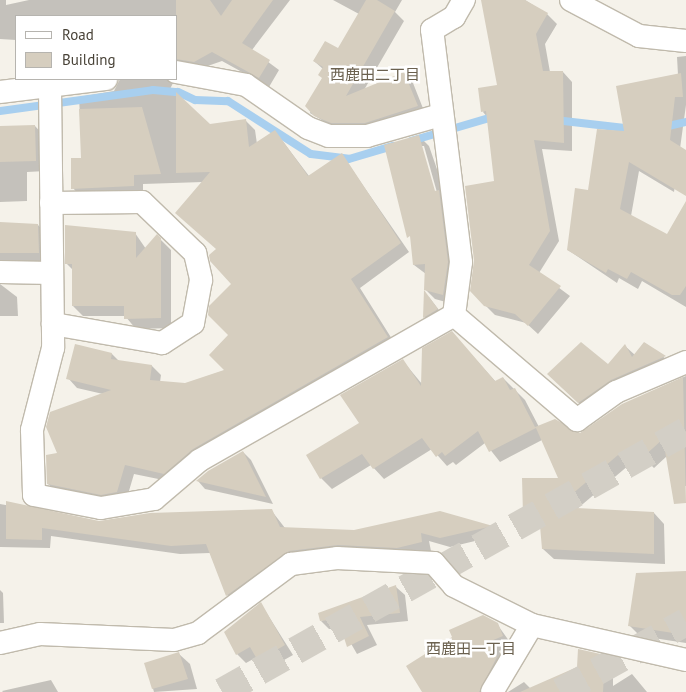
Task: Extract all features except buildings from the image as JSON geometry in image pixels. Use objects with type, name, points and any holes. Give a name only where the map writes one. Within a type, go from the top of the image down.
[{"type":"street","points":[[454,315],[461,262],[440,115],[432,30],[454,17],[464,0]]},
{"type":"street","points":[[571,0],[639,36],[686,41]]},
{"type":"street","points":[[178,72],[246,85],[308,128],[329,136],[367,136],[440,115]]},
{"type":"street","points":[[0,92],[50,88],[100,80]]},
{"type":"street","points":[[50,88],[53,348],[32,430],[34,495],[101,508],[154,499],[200,460],[454,315]]},
{"type":"street","points":[[51,203],[142,202],[196,253],[201,280],[193,323],[162,344],[53,324]]},
{"type":"street","points":[[0,272],[52,272]]},
{"type":"street","points":[[454,315],[577,420],[616,392],[686,362]]},
{"type":"street","points":[[0,643],[40,634],[174,640],[198,633],[291,564],[337,558],[434,563],[454,586],[532,625],[686,660]]},
{"type":"street","points":[[492,692],[532,625]]},
{"type":"waterway","points":[[0,111],[153,90],[178,92],[195,100],[228,101],[311,154],[349,159],[393,146]]},
{"type":"waterway","points":[[411,141],[496,116]]},
{"type":"waterway","points":[[555,120],[633,129]]},
{"type":"waterway","points":[[664,127],[686,122]]},
{"type":"tunnel","points":[[222,692],[686,431]]},
{"type":"tunnel","points":[[560,692],[686,622]]},
{"type":"district","name":"西鹿田二丁目","points":[[375,75]]},
{"type":"district","name":"西鹿田一丁目","points":[[471,649]]}]
